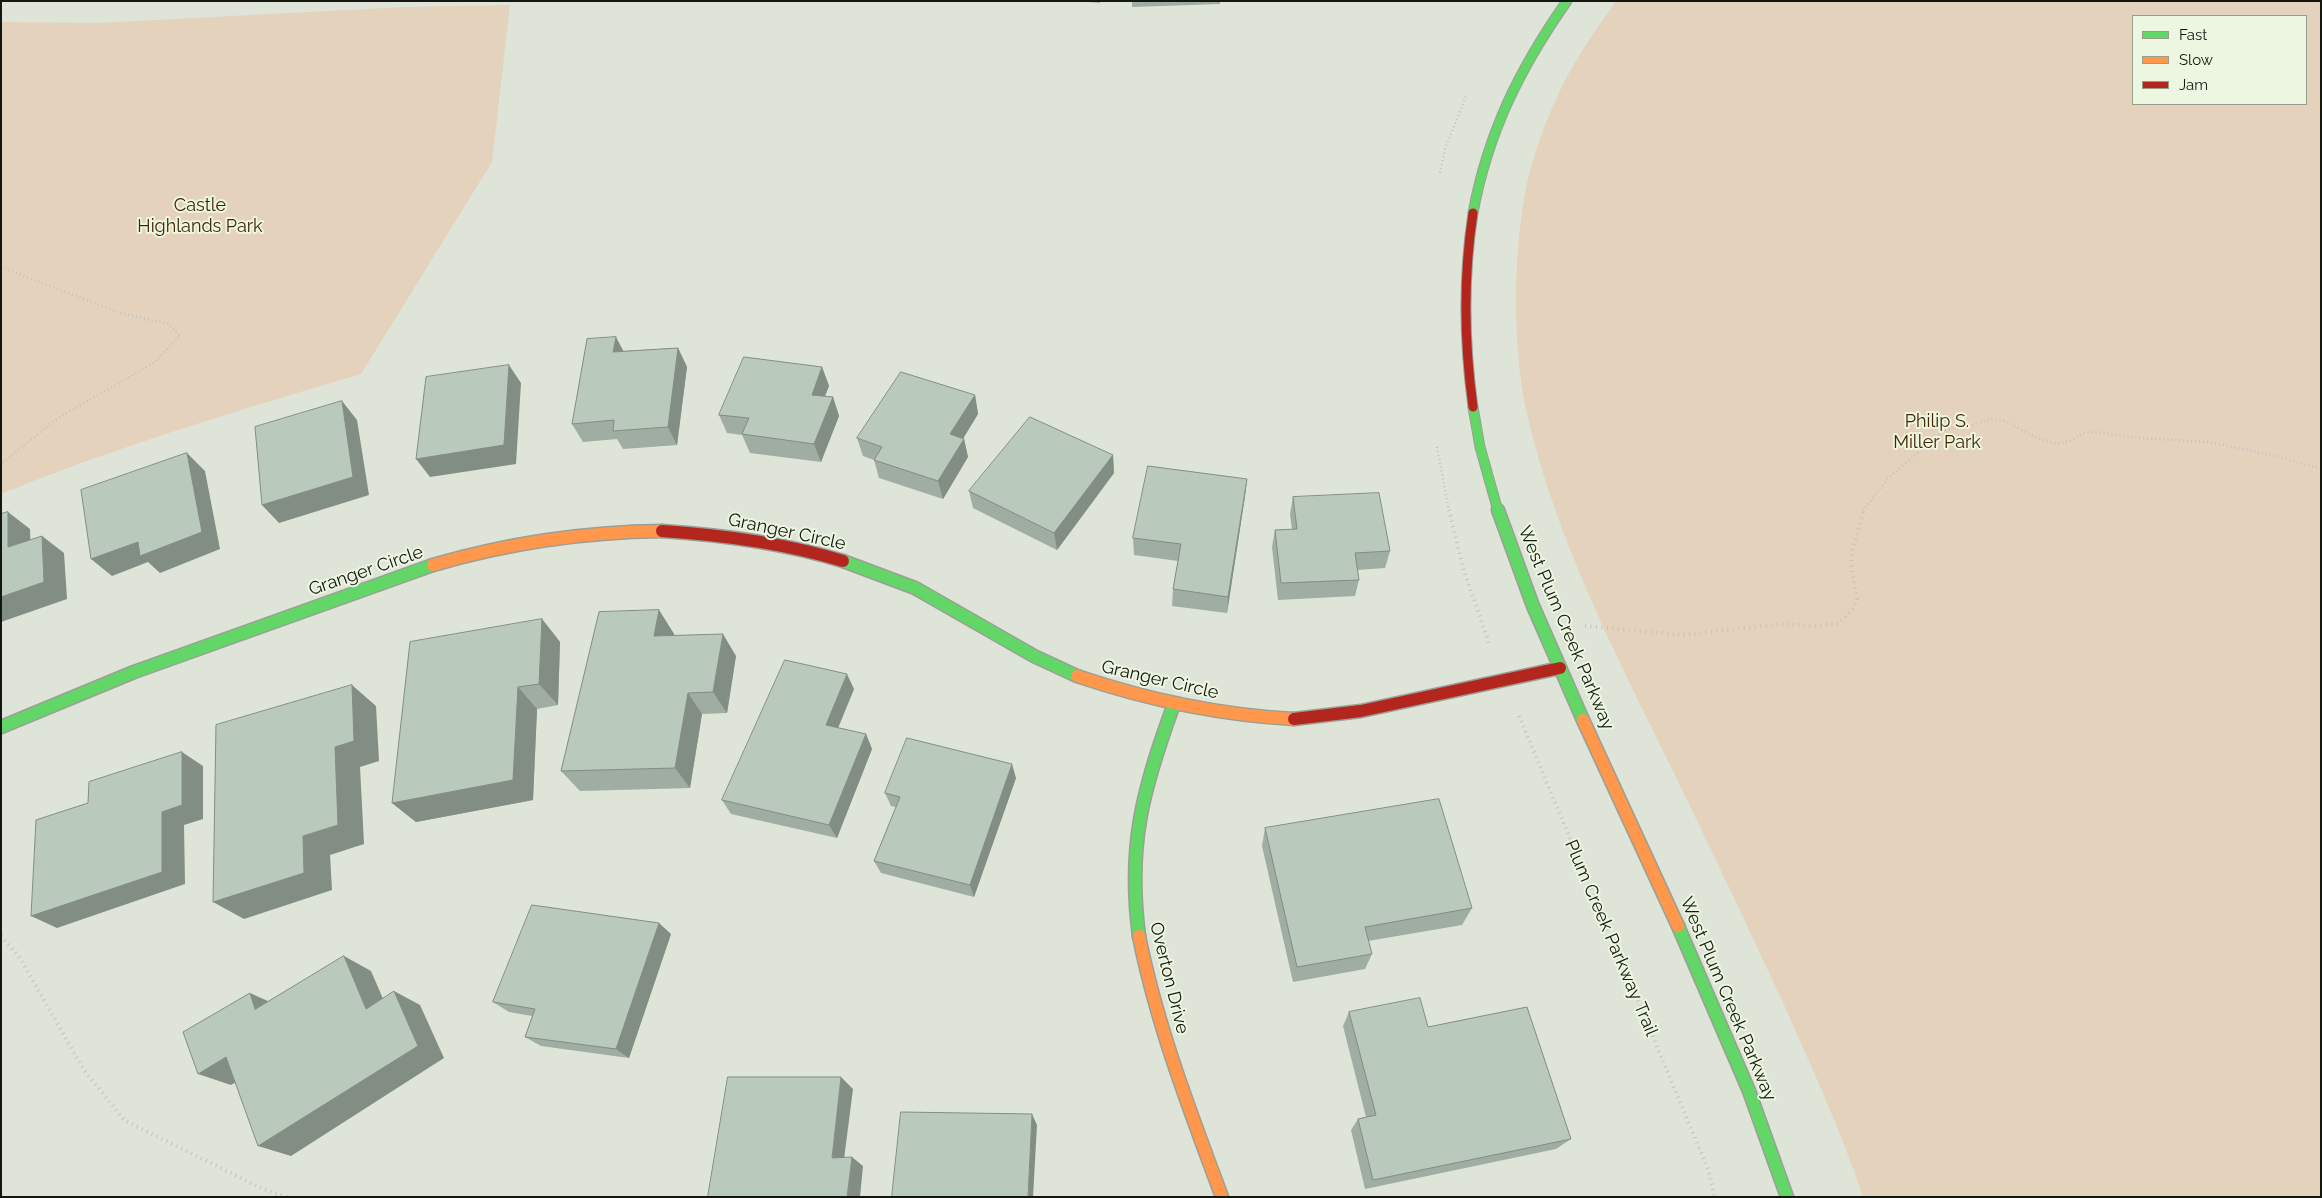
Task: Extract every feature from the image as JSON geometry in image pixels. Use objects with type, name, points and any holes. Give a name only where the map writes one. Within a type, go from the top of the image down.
[{"type":"street","name":"West Plum Creek Parkway","points":[[1567,1],[1545,31],[1516,80],[1493,134],[1475,196],[1466,274],[1466,346],[1474,416],[1492,490],[1518,567],[1560,668],[1672,912],[1745,1082],[1787,1197]]},
{"type":"street","name":"Granger Circle","points":[[1,727],[115,677],[425,568],[478,552],[538,541],[641,530],[729,536],[773,543],[868,569],[933,597],[1044,661],[1090,681],[1174,704],[1243,716],[1296,719],[1342,715],[1560,668]]},
{"type":"street","name":"Overton Drive","points":[[1174,704],[1158,747],[1138,823],[1134,864],[1134,909],[1142,958],[1161,1027],[1222,1197]]},
{"type":"path","points":[[1,267],[120,314],[169,324],[180,336],[155,362],[55,420],[1,464]]},
{"type":"path","points":[[1560,668],[1583,626],[1623,628],[1682,635],[1780,624],[1820,626],[1838,624],[1853,609],[1857,599],[1851,562],[1862,513],[1894,472],[1945,430],[1971,426],[1990,419],[2005,421],[2035,437],[2057,444],[2070,441],[2083,433],[2095,432],[2132,437],[2209,442],[2272,455],[2321,469]]},
{"type":"path","name":"Plum Creek Parkway Trail","points":[[1504,680],[1708,1168],[1715,1197]]},
{"type":"path","points":[[1,936],[20,958],[84,1070],[124,1120],[263,1188],[287,1197]]},
{"type":"green space","name":"Philip S. Miller Park","points":[[1616,1],[2321,1],[2321,1197],[1863,1197],[1836,1124],[1784,1005],[1589,596],[1555,508],[1540,464],[1528,418],[1519,368],[1516,312],[1517,256],[1525,192],[1536,149],[1546,121],[1564,82],[1592,35]]},
{"type":"green space","name":"Castle Highlands Park","points":[[510,5],[492,162],[361,374],[134,444],[1,494],[1,22],[97,23],[404,7]]},
{"type":"building","points":[[616,337],[613,352],[678,348],[668,427],[613,431],[614,420],[572,424],[587,339]]},
{"type":"building","points":[[744,357],[822,367],[812,395],[833,397],[814,444],[742,434],[749,418],[719,415]]},
{"type":"building","points":[[509,365],[504,445],[416,459],[426,377]]},
{"type":"building","points":[[901,372],[975,395],[950,434],[964,439],[938,481],[874,460],[882,447],[857,438]]},
{"type":"building","points":[[342,401],[353,477],[262,505],[255,427]]},
{"type":"building","points":[[1030,417],[1113,455],[1054,533],[969,491]]},
{"type":"building","points":[[187,453],[202,532],[140,556],[138,542],[91,559],[81,490]]},
{"type":"building","points":[[1148,466],[1247,479],[1228,597],[1173,589],[1181,544],[1133,538]]},
{"type":"building","points":[[1379,493],[1390,551],[1355,553],[1359,580],[1281,583],[1275,530],[1297,529],[1293,497]]},
{"type":"building","points":[[8,512],[8,547],[42,536],[44,582],[1,597],[1,514]]},
{"type":"building","points":[[659,610],[654,636],[723,634],[713,692],[688,693],[675,768],[561,771],[599,612]]},
{"type":"building","points":[[542,619],[539,684],[518,687],[513,780],[392,803],[410,642]]},
{"type":"building","points":[[785,660],[847,674],[826,725],[866,734],[829,825],[722,800]]},
{"type":"building","points":[[352,685],[354,741],[335,747],[338,825],[303,836],[304,873],[213,902],[216,725]]},
{"type":"building","points":[[907,738],[1012,764],[970,885],[874,861],[900,797],[885,793]]},
{"type":"building","points":[[182,752],[182,805],[162,812],[162,872],[31,916],[36,820],[88,803],[89,782]]},
{"type":"building","points":[[1439,799],[1472,908],[1365,927],[1372,954],[1297,967],[1265,828]]},
{"type":"building","points":[[532,905],[659,923],[616,1049],[525,1037],[535,1009],[493,1002]]},
{"type":"building","points":[[344,956],[366,1009],[394,991],[418,1046],[258,1146],[226,1057],[198,1074],[183,1032],[250,993],[255,1009]]},
{"type":"building","points":[[1420,998],[1428,1027],[1527,1007],[1571,1139],[1373,1180],[1358,1119],[1376,1115],[1349,1012]]},
{"type":"building","points":[[728,1077],[841,1077],[832,1158],[852,1157],[847,1197],[708,1197]]},
{"type":"building","points":[[901,1112],[1032,1114],[1028,1197],[892,1197]]},
{"type":"traffic: fast","points":[[1473,213],[1486,156],[1507,101],[1534,50],[1567,1]]},
{"type":"traffic: fast","points":[[1473,407],[1490,487],[1517,567],[1549,645],[1583,720]]},
{"type":"traffic: fast","points":[[843,561],[915,588],[1034,656],[1077,676]]},
{"type":"traffic: fast","points":[[1,727],[134,672],[433,565]]},
{"type":"traffic: fast","points":[[1139,936],[1134,874],[1135,845],[1139,817],[1153,762],[1174,704]]},
{"type":"traffic: fast","points":[[1678,926],[1749,1091],[1787,1197]]},
{"type":"traffic: slow","points":[[433,565],[489,550],[546,539],[604,533],[662,531]]},
{"type":"traffic: slow","points":[[1077,676],[1130,693],[1184,706],[1238,715],[1294,719]]},
{"type":"traffic: slow","points":[[1583,720],[1678,926]]},
{"type":"traffic: slow","points":[[1139,936],[1163,1036],[1222,1197]]},
{"type":"traffic: jam","points":[[1473,213],[1467,261],[1465,310],[1467,359],[1473,407]]},
{"type":"traffic: jam","points":[[662,531],[754,540],[821,554],[843,561]]},
{"type":"traffic: jam","points":[[1294,719],[1361,711],[1560,668]]}]
